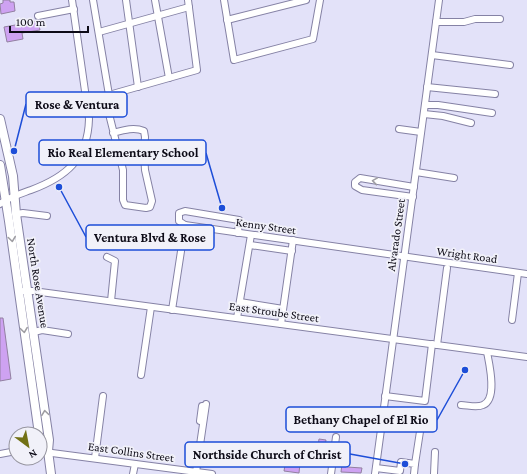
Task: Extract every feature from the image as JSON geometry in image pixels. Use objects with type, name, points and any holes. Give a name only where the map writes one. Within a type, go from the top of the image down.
[{"type":"main road","name":"North Rose Avenue","points":[[0,119],[13,176],[5,199]]},
{"type":"main road","name":"North Rose Avenue","points":[[0,165],[38,426]]},
{"type":"main road","name":"North Rose Avenue","points":[[5,199],[16,214],[47,426]]},
{"type":"street","points":[[5,199],[45,184],[61,176],[76,161],[85,144],[89,118],[72,0]]},
{"type":"street","points":[[93,0],[109,95],[109,114],[113,133],[123,170],[123,200],[126,205],[146,208],[150,207],[152,201],[144,162],[144,131],[132,128],[113,133]]},
{"type":"street","points":[[126,0],[138,87]]},
{"type":"street","points":[[155,0],[169,78]]},
{"type":"street","points":[[224,0],[234,60],[313,39],[320,0]]},
{"type":"street","points":[[227,20],[306,0]]},
{"type":"street","name":"Alvarado Street","points":[[376,471],[439,0]]},
{"type":"street","points":[[99,32],[158,15],[189,3],[197,70],[109,95]]},
{"type":"street","points":[[38,16],[74,10]]},
{"type":"street","points":[[436,22],[464,22],[500,19]]},
{"type":"street","points":[[432,55],[510,65]]},
{"type":"street","points":[[427,87],[495,94]]},
{"type":"street","points":[[425,105],[438,105],[492,113]]},
{"type":"street","points":[[424,114],[443,116],[471,123]]},
{"type":"street","points":[[399,129],[422,132]]},
{"type":"street","points":[[416,172],[454,178]]},
{"type":"street","points":[[413,197],[362,190],[355,186],[355,182],[360,178],[414,187]]},
{"type":"street","points":[[172,310],[185,225],[179,220],[179,213],[185,211],[239,220],[238,233]]},
{"type":"street","points":[[16,214],[23,213],[47,216]]},
{"type":"street","points":[[194,226],[200,214]]},
{"type":"street","name":"Kenny Street","points":[[185,225],[404,256]]},
{"type":"street","points":[[237,318],[251,235]]},
{"type":"street","points":[[281,324],[293,240]]},
{"type":"street","points":[[250,245],[292,251]]},
{"type":"street","name":"Wright Road","points":[[404,256],[408,258],[527,274]]},
{"type":"street","points":[[107,257],[115,261],[111,301]]},
{"type":"street","points":[[386,396],[424,401],[447,268]]},
{"type":"street","points":[[512,320],[518,273]]},
{"type":"street","name":"East Stroube Street","points":[[19,292],[28,291],[111,301],[527,357]]},
{"type":"street","points":[[240,302],[283,309]]},
{"type":"street","points":[[141,375],[151,307]]},
{"type":"street","points":[[34,332],[42,330],[68,334]]},
{"type":"street","points":[[461,405],[482,406],[489,398],[492,386],[491,369],[487,352]]},
{"type":"street","points":[[95,458],[103,396]]},
{"type":"street","points":[[195,472],[204,405]]},
{"type":"street","points":[[395,422],[421,425],[414,474]]},
{"type":"street","points":[[331,474],[336,437]]},
{"type":"street","name":"East Collins Street","points":[[48,451],[211,474]]},
{"type":"street","points":[[434,474],[435,452]]},
{"type":"street","points":[[376,471],[400,471],[401,462],[415,464]]},
{"type":"street","points":[[133,474],[135,464]]},
{"type":"building","points":[[3,0],[10,0],[10,2],[14,2],[15,11],[1,14],[0,4],[3,3]]},
{"type":"building","points":[[38,21],[40,30],[22,33],[23,39],[7,42],[4,27]]},
{"type":"building","points":[[0,318],[3,318],[11,379],[0,381]]},
{"type":"building","points":[[319,439],[326,440],[325,447],[328,447],[327,452],[324,451],[324,455],[312,454],[313,446],[318,446]]},
{"type":"building","points":[[294,452],[301,454],[299,473],[284,471],[286,459],[293,460]]},
{"type":"building","points":[[342,464],[348,464],[347,467],[362,468],[361,473],[341,472]]},
{"type":"place","name":"Rose & Ventura","points":[[14,151]]},
{"type":"place","name":"Ventura Blvd & Rose","points":[[59,187]]},
{"type":"place","name":"Rio Real Elementary School","points":[[222,208]]},
{"type":"place","name":"Bethany Chapel of El Rio","points":[[465,370]]},
{"type":"place","name":"Northside Church of Christ","points":[[405,464]]}]
